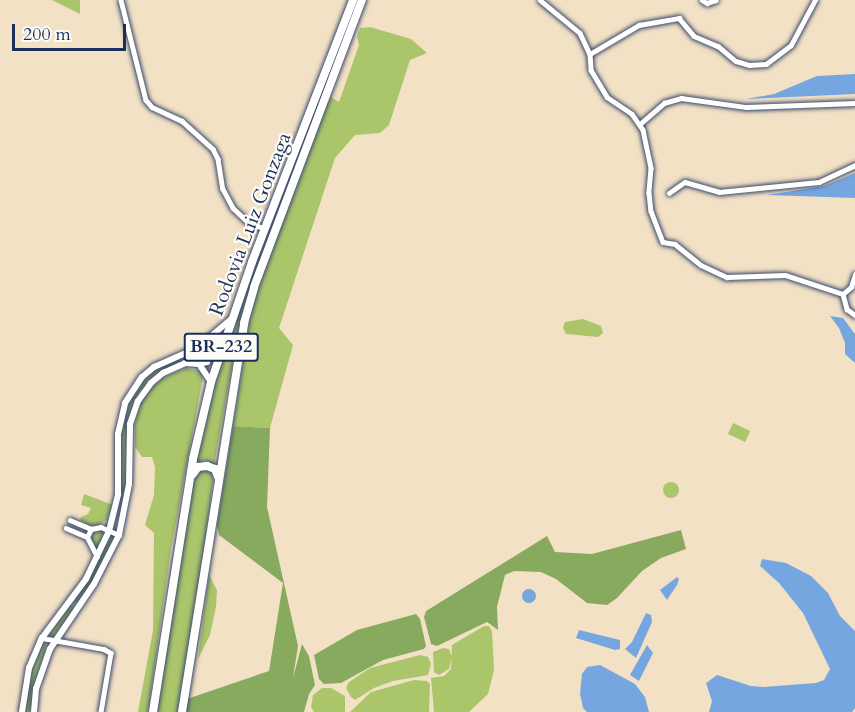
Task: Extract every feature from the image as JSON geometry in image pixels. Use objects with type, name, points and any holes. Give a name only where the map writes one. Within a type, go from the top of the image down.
[{"type":"highway","name":"Rodovia Luiz Gonzaga","points":[[153,712],[189,482],[211,382],[231,320],[352,0]]},
{"type":"highway","name":"Rodovia Luiz Gonzaga","points":[[182,712],[248,307],[362,0]]},
{"type":"highway","points":[[189,482],[195,470],[207,466],[217,473],[218,487]]},
{"type":"main road","points":[[22,712],[29,668],[42,638],[98,557],[109,531],[118,494],[118,434],[125,403],[141,377],[166,359],[194,349],[231,320]]},
{"type":"main road","points":[[34,712],[41,673],[54,641],[102,569],[119,535],[128,496],[129,431],[138,401],[151,383],[163,373],[185,363],[207,362],[209,354],[205,350],[194,349]]},
{"type":"main road","points":[[199,364],[211,382]]},
{"type":"street","points":[[121,0],[146,100],[152,107],[182,121],[213,149],[218,159],[224,189],[233,208],[248,222],[265,229]]},
{"type":"street","points":[[540,0],[580,33],[591,54],[591,70],[609,100],[632,114],[640,124],[645,136],[651,168],[648,193],[651,211],[663,242],[679,247],[701,265],[721,276],[785,275],[843,294]]},
{"type":"street","points":[[702,0],[707,3],[716,0]]},
{"type":"street","points":[[591,54],[639,25],[679,18],[694,36],[717,46],[736,61],[749,65],[766,64],[791,45],[815,0]]},
{"type":"street","points":[[640,124],[664,103],[681,98],[746,107],[855,103]]},
{"type":"street","points":[[669,193],[685,182],[725,192],[819,182],[855,165]]},
{"type":"street","points":[[843,294],[850,287],[855,275]]},
{"type":"street","points":[[843,294],[847,309],[855,315]]},
{"type":"street","points":[[118,494],[128,496]]},
{"type":"street","points":[[98,557],[87,537],[69,529],[72,521],[91,529],[100,527],[113,514]]},
{"type":"street","points":[[100,527],[119,535]]},
{"type":"street","points":[[87,537],[91,529]]},
{"type":"street","points":[[70,600],[78,607]]},
{"type":"street","points":[[42,638],[104,649],[111,653],[101,712]]},
{"type":"green space","points":[[52,0],[80,0],[80,14]]},
{"type":"green space","points":[[370,27],[411,39],[427,53],[410,60],[389,125],[380,133],[355,135],[335,158],[279,328],[293,345],[270,428],[233,426],[252,305],[323,111],[331,97],[339,102],[359,45],[357,36],[360,28]]},
{"type":"green space","points":[[247,282],[214,465],[205,460],[194,464],[203,416]]},
{"type":"green space","points":[[583,319],[601,326],[603,333],[598,337],[566,334],[563,328],[565,322]]},
{"type":"green space","points":[[219,332],[208,371],[201,365],[211,355],[197,348]]},
{"type":"green space","points":[[196,350],[203,353],[202,359],[198,362],[186,360],[175,363],[161,371],[150,378],[134,399],[128,425],[126,492],[120,491],[120,437],[126,404],[142,377],[156,366]]},
{"type":"green space","points":[[186,368],[200,371],[203,377],[171,549],[148,712],[138,712],[153,630],[154,533],[145,525],[154,495],[155,467],[152,457],[142,457],[135,447],[135,422],[142,400],[152,386],[163,378]]},
{"type":"green space","points":[[733,423],[750,431],[745,442],[728,434]]},
{"type":"green space","points":[[233,426],[270,428],[267,507],[298,646],[293,678],[302,644],[309,656],[315,685],[309,694],[304,712],[186,712],[187,699],[269,671],[283,583],[219,535],[217,525]]},
{"type":"green space","points":[[202,468],[212,473],[213,480],[184,712],[153,712],[192,478]]},
{"type":"green space","points":[[668,482],[674,482],[679,490],[677,496],[668,498],[663,493],[663,487]]},
{"type":"green space","points":[[84,494],[113,505],[107,520],[90,526],[80,520],[88,514],[91,508],[81,505]]},
{"type":"green space","points":[[104,530],[98,550],[91,539],[92,534]]},
{"type":"green space","points":[[681,530],[686,549],[661,558],[642,571],[617,598],[607,605],[587,603],[556,579],[541,572],[514,571],[505,575],[497,607],[498,630],[487,622],[437,646],[431,644],[424,617],[426,611],[547,536],[555,552],[592,554]]},
{"type":"green space","points":[[110,533],[115,535],[104,564],[77,603],[74,601],[88,581]]},
{"type":"green space","points":[[209,575],[217,590],[216,607],[210,635],[198,659]]},
{"type":"green space","points":[[70,603],[75,608],[54,636],[50,636],[49,633]]},
{"type":"green space","points":[[416,614],[420,619],[426,646],[424,649],[383,660],[341,683],[324,684],[319,679],[314,655],[357,630]]},
{"type":"green space","points":[[484,626],[489,626],[492,631],[494,670],[488,694],[469,712],[434,712],[431,678],[444,676],[451,669],[452,645]]},
{"type":"green space","points":[[42,644],[47,645],[34,684],[31,712],[24,712],[30,676]]},
{"type":"green space","points":[[443,648],[449,649],[452,657],[449,669],[439,675],[434,672],[433,652]]},
{"type":"green space","points":[[420,655],[428,657],[431,664],[428,675],[393,681],[374,688],[355,700],[346,688],[349,682],[370,668]]},
{"type":"green space","points":[[414,680],[427,681],[430,684],[429,712],[350,712],[371,692]]},
{"type":"green space","points":[[322,688],[331,688],[345,696],[345,712],[314,712],[311,707],[313,695]]},
{"type":"water","points":[[855,74],[855,94],[746,99],[774,94],[817,76]]},
{"type":"water","points":[[855,173],[855,198],[767,195],[824,186]]},
{"type":"water","points":[[830,316],[843,318],[855,334],[855,363],[845,354],[845,343],[839,328]]},
{"type":"water","points":[[762,559],[786,563],[811,576],[828,593],[840,616],[855,631],[855,708],[852,712],[709,712],[712,701],[706,683],[717,675],[751,686],[763,687],[816,683],[824,680],[830,669],[803,613],[779,583],[760,566]]},
{"type":"water","points":[[677,577],[679,579],[677,585],[667,600],[660,590]]},
{"type":"water","points":[[529,589],[534,591],[536,596],[534,601],[529,603],[524,601],[522,596],[524,591]]},
{"type":"water","points":[[646,613],[651,615],[652,622],[636,658],[625,649],[632,642]]},
{"type":"water","points":[[579,630],[620,640],[620,649],[615,650],[576,638]]},
{"type":"water","points":[[647,645],[653,653],[639,681],[630,675]]},
{"type":"water","points":[[600,665],[635,684],[645,697],[649,712],[587,712],[583,708],[580,694],[582,674],[587,667]]}]
